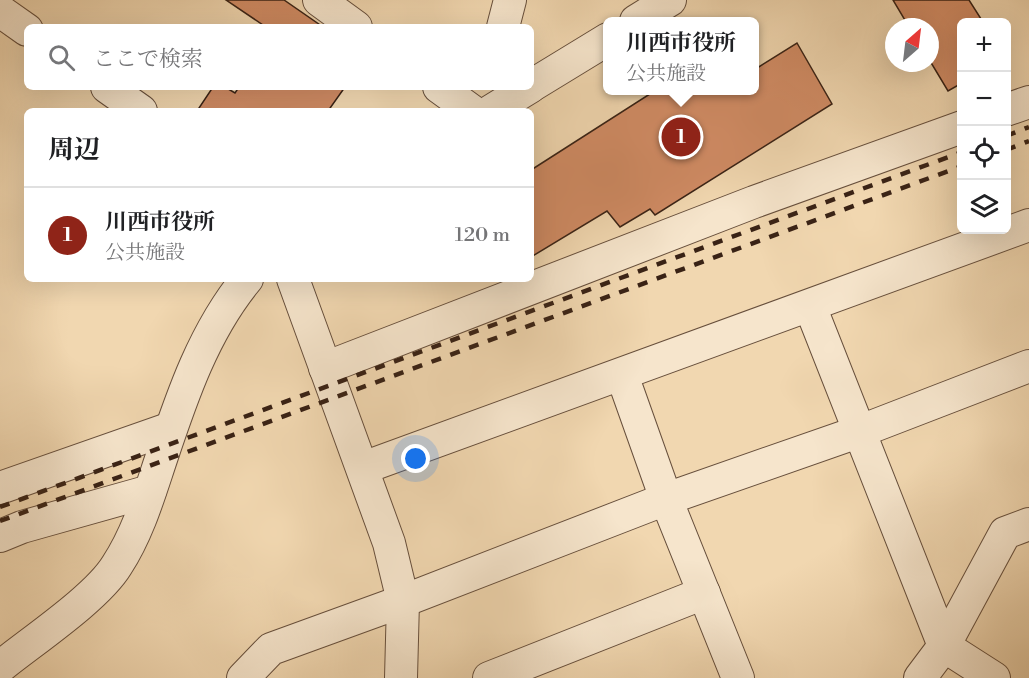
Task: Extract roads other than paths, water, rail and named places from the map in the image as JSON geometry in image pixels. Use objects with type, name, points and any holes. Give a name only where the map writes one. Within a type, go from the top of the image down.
[{"type":"street","points":[[319,0],[352,24]]},
{"type":"street","points":[[504,24],[510,0]]},
{"type":"street","points":[[642,17],[670,0]]},
{"type":"street","points":[[0,11],[24,28]]},
{"type":"street","points":[[534,85],[603,42]]},
{"type":"street","points":[[111,90],[137,108]]},
{"type":"street","points":[[443,90],[468,108]]},
{"type":"street","points":[[483,108],[486,90]]},
{"type":"street","points":[[496,108],[526,90]]},
{"type":"street","points":[[1011,108],[1029,102]]},
{"type":"street","points":[[325,368],[754,202],[957,129]]},
{"type":"street","points":[[363,468],[1029,225]]},
{"type":"street","points":[[0,667],[94,591],[116,567],[130,542],[201,351],[236,293],[245,282]]},
{"type":"street","points":[[294,282],[389,543],[403,601],[401,678]]},
{"type":"street","points":[[810,306],[944,646],[994,678]]},
{"type":"street","points":[[243,678],[271,649],[403,601],[666,499],[858,432],[1029,366]]},
{"type":"street","points":[[622,375],[666,499],[738,678]]},
{"type":"street","points":[[0,488],[171,428]]},
{"type":"street","points":[[0,536],[22,527],[150,491]]},
{"type":"street","points":[[920,678],[944,646],[1005,533],[1029,524]]},
{"type":"street","points":[[489,678],[704,593]]},
{"type":"railway","points":[[1011,134],[1029,127]]},
{"type":"railway","points":[[1011,148],[1029,141]]},
{"type":"railway","points":[[0,507],[957,154]]},
{"type":"railway","points":[[0,521],[957,168]]},
{"type":"place","name":"川西市役所","points":[[681,137]]}]
